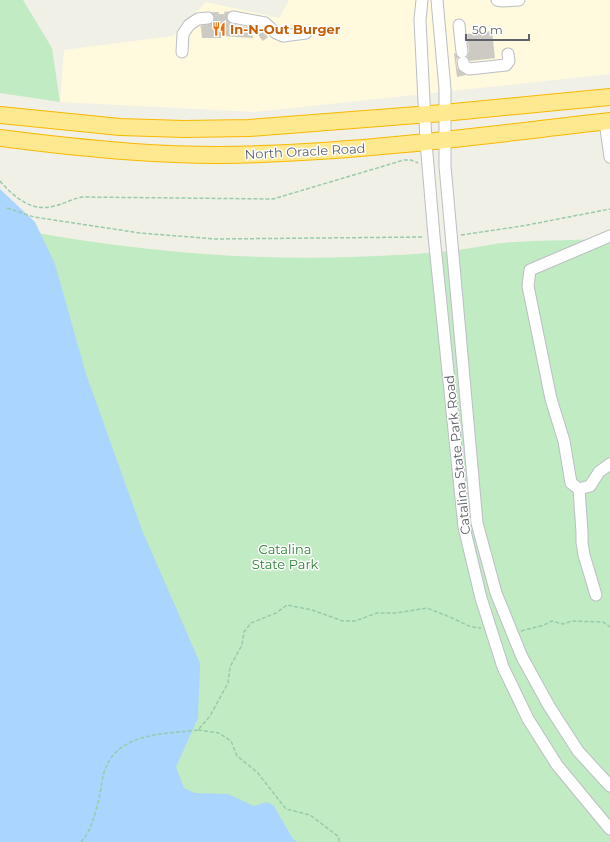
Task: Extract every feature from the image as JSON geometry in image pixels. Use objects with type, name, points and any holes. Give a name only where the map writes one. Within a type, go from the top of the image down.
[{"type":"highway","name":"North Oracle Road","points":[[0,115],[120,127],[184,129],[257,128],[425,115],[610,97]]},
{"type":"highway","name":"North Oracle Road","points":[[0,138],[66,146],[132,151],[214,155],[260,154],[334,150],[426,142],[608,122]]},
{"type":"street","name":"Catalina State Park Road","points":[[422,0],[420,20],[426,142],[434,236],[464,527],[481,598],[503,667],[528,719],[557,765],[610,829]]},
{"type":"street","name":"Catalina State Park Road","points":[[438,0],[437,7],[445,89],[445,166],[477,524],[496,593],[522,657],[549,706],[578,751],[610,786]]},
{"type":"street","points":[[497,0],[519,0]]},
{"type":"street","points":[[233,17],[265,23],[276,33],[284,36],[306,33]]},
{"type":"street","points":[[182,52],[183,34],[189,25],[198,19],[208,18]]},
{"type":"street","points":[[459,25],[464,66],[469,69],[506,65],[509,61],[508,54]]},
{"type":"street","points":[[608,122],[610,157]]},
{"type":"street","points":[[596,595],[584,556],[579,489],[571,483],[564,441],[551,399],[528,286],[530,270],[610,236]]},
{"type":"street","points":[[436,255],[453,253]]},
{"type":"street","points":[[579,489],[590,486],[600,472],[610,464]]},
{"type":"path","points":[[0,181],[11,194],[28,204],[42,208],[55,206],[71,199],[82,197],[273,199],[404,160],[411,160],[418,163],[428,163]]},
{"type":"path","points":[[7,208],[34,218],[140,233],[215,239],[434,236]]},
{"type":"path","points":[[451,236],[522,226],[610,209]]},
{"type":"path","points":[[198,730],[210,716],[228,683],[230,667],[242,645],[244,632],[251,622],[276,613],[287,605],[312,610],[343,621],[355,621],[377,613],[396,613],[427,608],[471,627],[491,628]]},
{"type":"path","points":[[511,631],[517,632],[544,625],[552,621],[563,624],[572,621],[603,622],[610,627]]},
{"type":"path","points":[[81,842],[92,825],[101,791],[105,768],[112,754],[124,745],[140,738],[198,730],[219,733],[231,741],[237,756],[257,772],[286,810],[310,816],[339,837],[339,842]]},
{"type":"shaded area","points":[[289,0],[610,0],[610,74],[255,112],[60,102],[64,50],[173,36],[206,2],[279,18]]},
{"type":"green space","points":[[0,0],[23,0],[52,48],[60,102],[0,93]]},
{"type":"green space","name":"Catalina State Park","points":[[0,226],[87,241],[175,252],[308,258],[431,253],[508,243],[610,239],[610,842],[14,842],[0,774]]},
{"type":"water","points":[[0,189],[35,222],[55,264],[86,374],[142,530],[200,663],[198,718],[176,767],[184,788],[195,793],[228,794],[254,806],[267,802],[274,806],[293,839],[297,842],[0,842]]},
{"type":"building","name":"In-N-Out Burger","points":[[214,14],[227,14],[226,19],[229,23],[237,26],[252,28],[253,38],[221,36],[221,38],[202,38],[200,26],[212,23],[214,20]]},
{"type":"building","points":[[263,31],[268,37],[263,41],[258,35]]},
{"type":"building","points":[[492,31],[495,58],[470,61],[467,57],[469,51],[467,34]]},
{"type":"building","points":[[454,53],[458,57],[456,60],[457,68],[466,75],[457,77]]},
{"type":"tunnel","points":[[208,18],[233,17]]},
{"type":"place","name":"In-N-Out Burger","points":[[219,29]]}]
